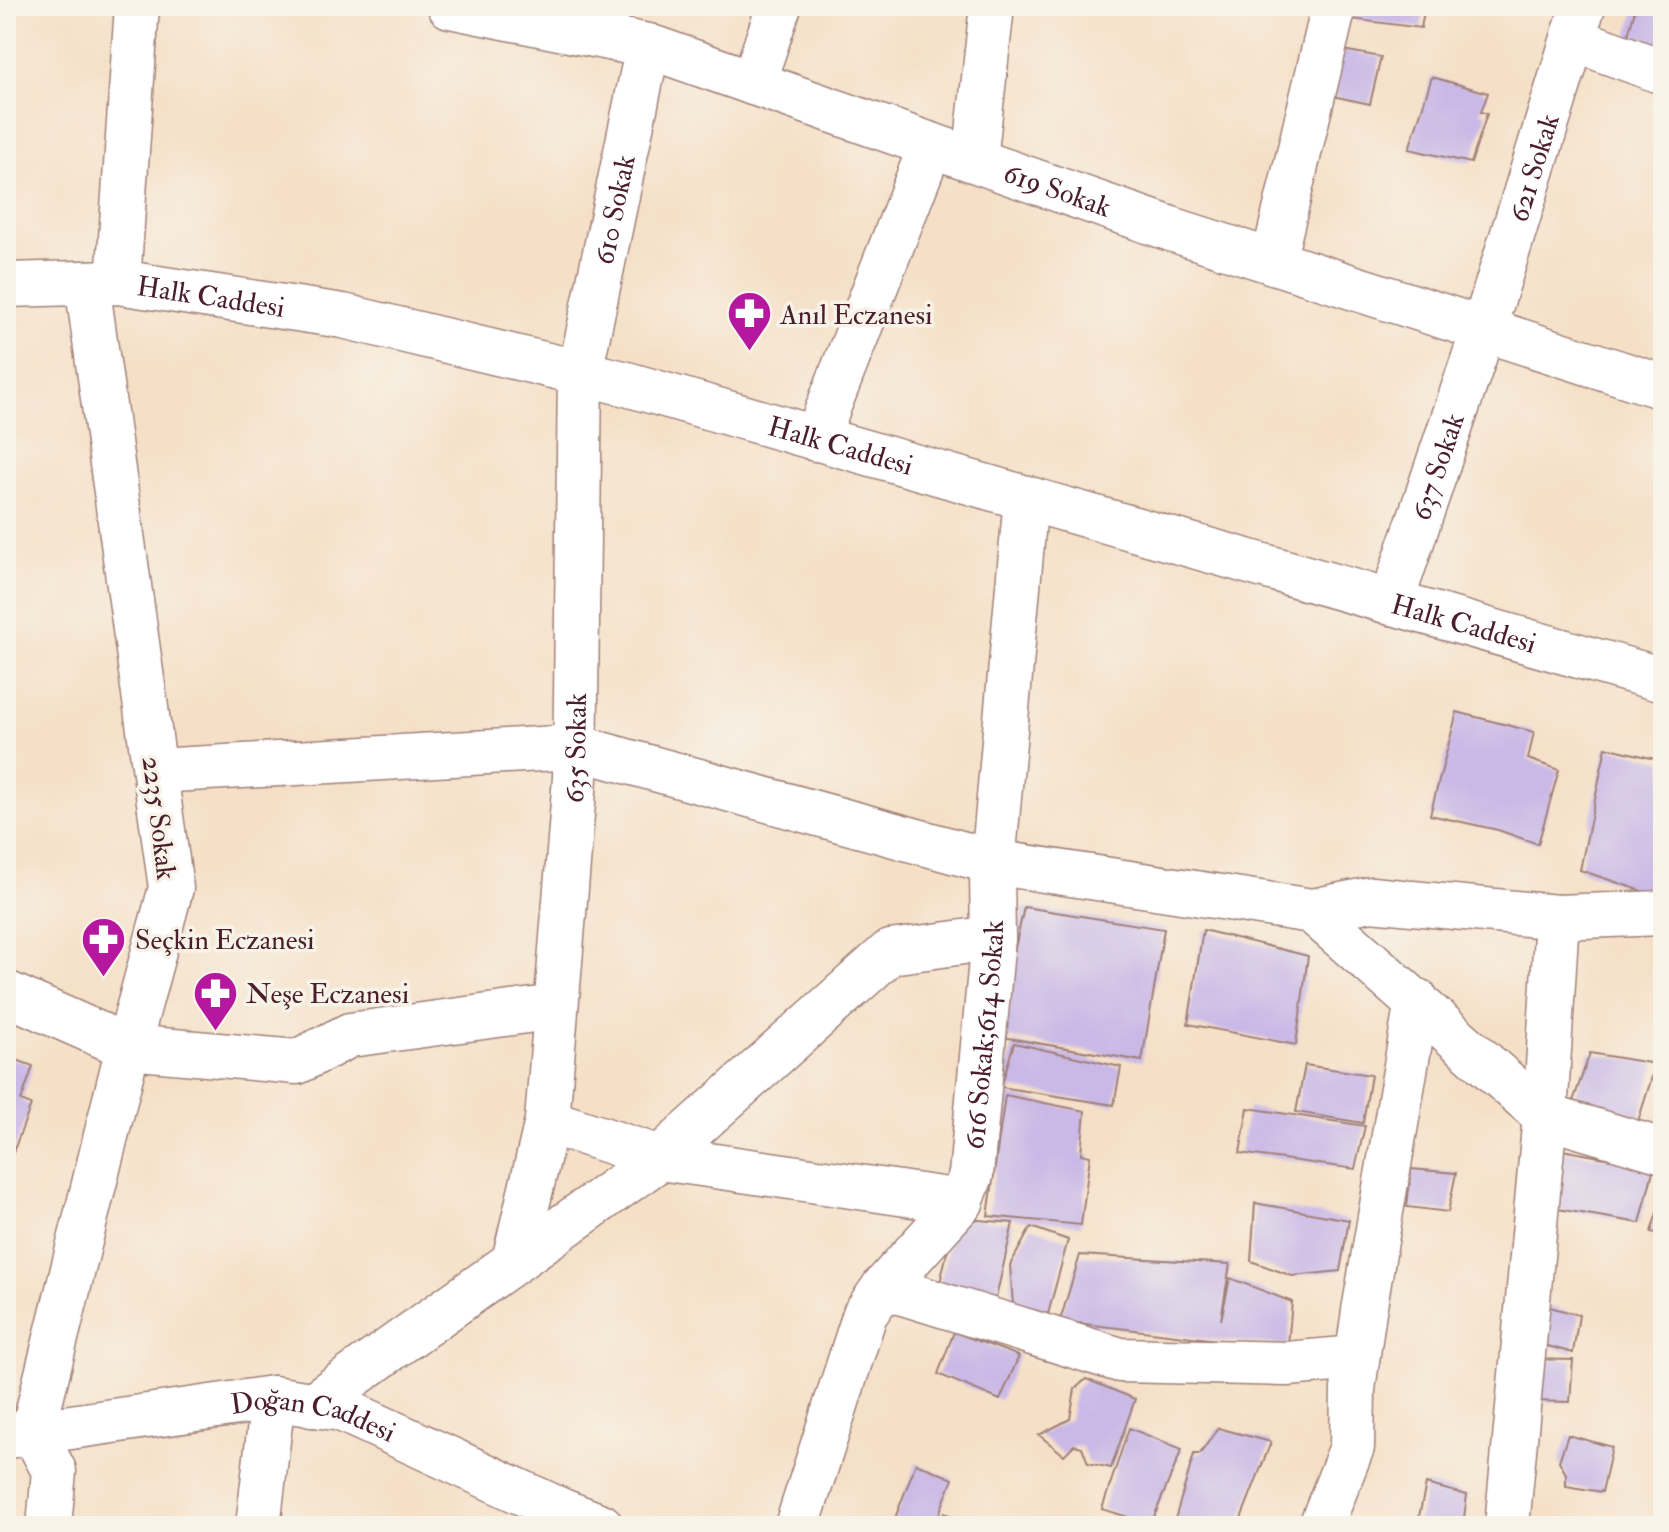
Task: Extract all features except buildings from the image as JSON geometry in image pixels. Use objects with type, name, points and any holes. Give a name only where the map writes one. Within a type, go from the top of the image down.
[{"type":"street","name":"2235 Sokak","points":[[20,1434],[171,888],[155,771],[103,282],[137,6]]},
{"type":"street","name":"619 Sokak","points":[[450,6],[534,14],[648,46],[1273,262],[1663,387]]},
{"type":"street","points":[[753,83],[779,6]]},
{"type":"street","points":[[975,160],[992,6]]},
{"type":"street","points":[[1273,262],[1334,6]]},
{"type":"street","points":[[1578,23],[1663,72]]},
{"type":"street","name":"621 Sokak","points":[[1483,331],[1578,23]]},
{"type":"street","name":"610 Sokak","points":[[580,373],[648,46]]},
{"type":"street","points":[[816,439],[931,145]]},
{"type":"street","name":"Halk Caddesi","points":[[6,285],[103,282],[343,316],[580,373],[1663,680]]},
{"type":"street","name":"637 Sokak","points":[[1391,603],[1483,331]]},
{"type":"street","name":"635 Sokak","points":[[514,1261],[547,1121],[575,778],[580,373]]},
{"type":"street","name":"616 Sokak;614 Sokak","points":[[797,1526],[865,1314],[884,1287],[961,1202],[971,1175],[993,938],[993,862],[1026,498]]},
{"type":"street","points":[[155,771],[575,747],[993,862],[1312,911],[1371,899],[1557,917],[1663,913]]},
{"type":"street","points":[[1312,911],[1545,1116],[1663,1151]]},
{"type":"street","points":[[1507,1526],[1545,1116],[1557,917]]},
{"type":"street","points":[[258,1526],[292,1402],[514,1261],[660,1158],[890,952],[993,938]]},
{"type":"street","points":[[6,993],[128,1047],[297,1062],[350,1035],[556,1007]]},
{"type":"street","points":[[1321,1526],[1352,1447],[1357,1358],[1417,1001]]},
{"type":"street","points":[[547,1121],[660,1158],[961,1202]]},
{"type":"street","points":[[884,1287],[1120,1360],[1287,1364],[1357,1358]]},
{"type":"street","name":"Doğan Caddesi","points":[[20,1434],[292,1402],[341,1409],[573,1521]]},
{"type":"street","points":[[20,1434],[54,1471],[49,1526]]},
{"type":"place","name":"Anıl Eczanesi","points":[[749,353]]},
{"type":"place","name":"Seçkin Eczanesi","points":[[104,978]]},
{"type":"place","name":"Neşe Eczanesi","points":[[215,1032]]}]
